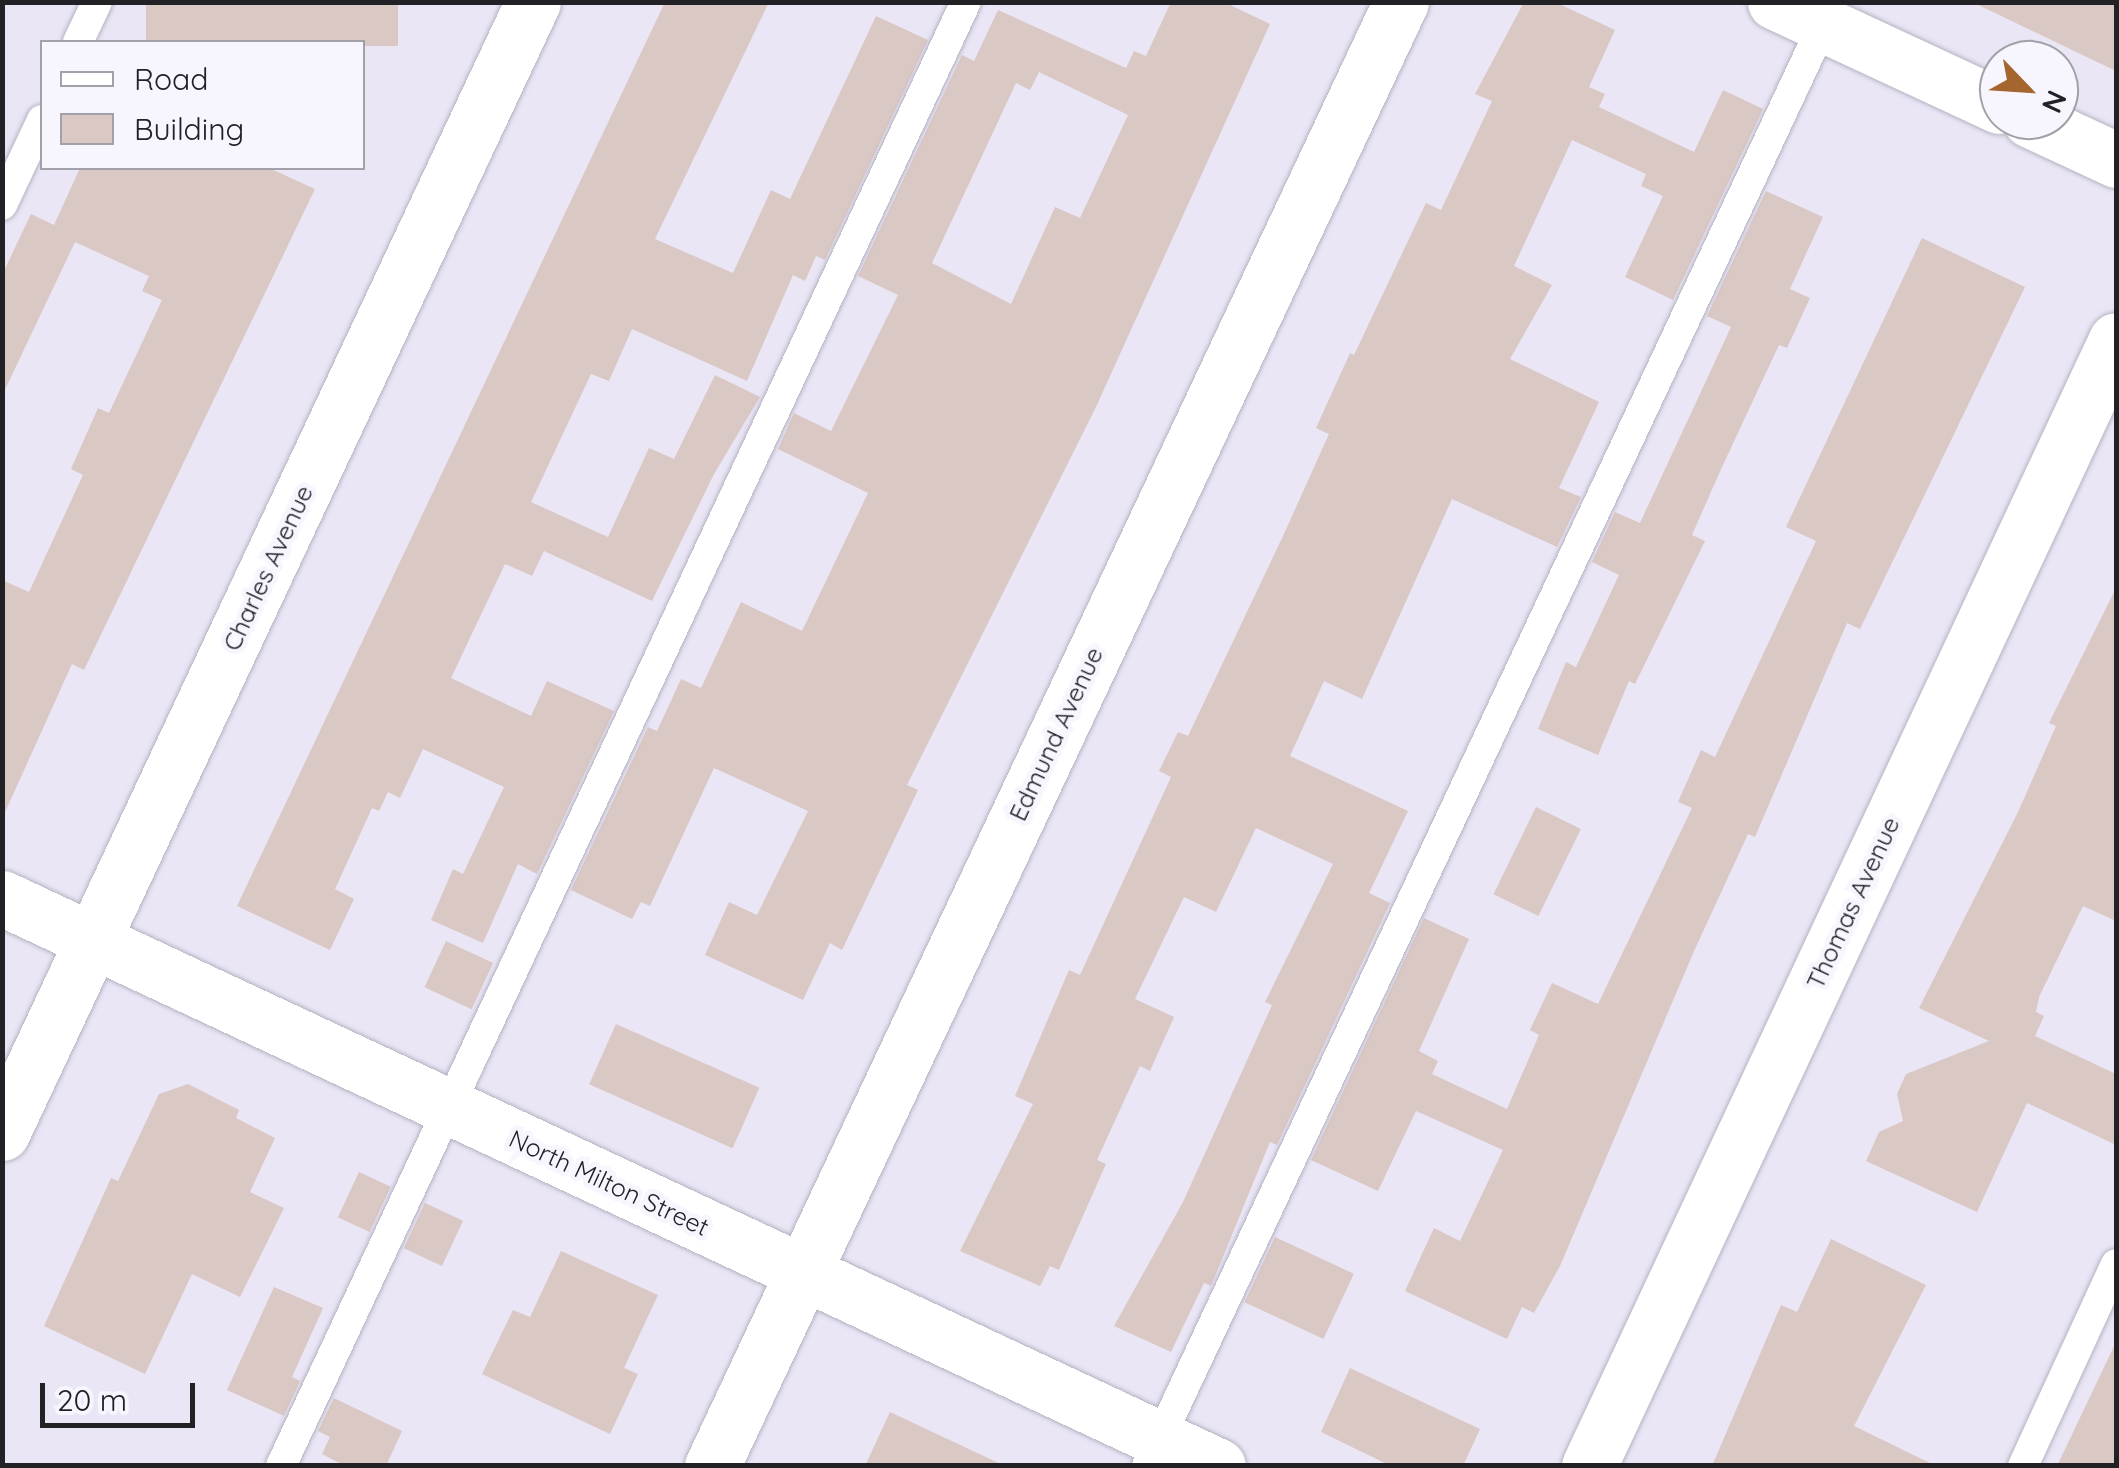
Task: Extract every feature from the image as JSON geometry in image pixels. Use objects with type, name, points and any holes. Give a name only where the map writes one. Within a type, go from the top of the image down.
[{"type":"street","name":"Charles Avenue","points":[[2,1133],[533,2]]},
{"type":"street","name":"Edmund Avenue","points":[[712,1466],[1401,2]]},
{"type":"street","points":[[1810,10],[1979,96]]},
{"type":"street","points":[[2073,140],[2116,160]]},
{"type":"street","name":"Thomas Avenue","points":[[1589,1466],[2116,340]]},
{"type":"street","name":"North Milton Street","points":[[2,898],[449,1110],[803,1271],[1154,1452],[1218,1466]]},
{"type":"lane","points":[[79,40],[97,2]]},
{"type":"lane","points":[[281,1466],[966,2]]},
{"type":"lane","points":[[1154,1452],[1810,10]]},
{"type":"lane","points":[[2,206],[40,124]]},
{"type":"lane","points":[[2023,1466],[2116,1264]]},
{"type":"building","points":[[146,2],[398,2],[398,46],[365,46],[365,40],[146,40]]},
{"type":"building","points":[[665,2],[769,2],[655,239],[733,273],[771,190],[790,199],[876,16],[928,40],[825,260],[816,256],[805,281],[793,275],[747,381],[632,329],[609,381],[591,374],[531,502],[608,537],[649,448],[674,459],[715,375],[760,397],[714,474],[652,601],[544,551],[532,576],[505,564],[451,678],[531,716],[547,681],[614,711],[537,874],[518,864],[483,943],[431,920],[453,869],[463,874],[504,787],[423,749],[400,798],[388,792],[379,811],[372,808],[335,889],[354,899],[330,950],[237,906]]},
{"type":"building","points":[[1171,2],[1224,2],[1270,24],[1095,409],[907,785],[918,790],[842,950],[830,943],[803,1000],[705,955],[729,902],[757,915],[808,811],[714,768],[650,906],[641,902],[632,919],[571,890],[648,727],[657,731],[681,679],[701,688],[741,602],[802,631],[868,493],[778,449],[794,413],[831,431],[898,295],[858,276],[962,55],[974,61],[998,10],[1126,68],[1134,51],[1146,56]],"holes":[[[1039,72],[1128,115],[1080,218],[1055,207],[1011,304],[932,263],[1016,83],[1030,90]]]},
{"type":"building","points":[[1524,2],[1555,2],[1615,30],[1589,87],[1605,94],[1599,107],[1694,152],[1723,90],[1763,109],[1673,300],[1625,277],[1663,196],[1641,186],[1646,174],[1572,140],[1514,266],[1552,285],[1510,359],[1599,402],[1559,488],[1581,497],[1557,547],[1452,499],[1362,699],[1324,681],[1290,756],[1408,811],[1369,893],[1390,903],[1277,1145],[1270,1142],[1211,1286],[1204,1283],[1171,1352],[1114,1326],[1183,1202],[1272,1005],[1265,1002],[1333,864],[1256,828],[1216,912],[1184,897],[1135,999],[1174,1017],[1150,1071],[1140,1066],[1097,1160],[1106,1164],[1059,1270],[1050,1266],[1040,1286],[960,1251],[1033,1104],[1015,1096],[1069,970],[1080,975],[1171,777],[1159,771],[1178,732],[1188,736],[1283,536],[1329,434],[1316,428],[1350,353],[1354,355],[1426,203],[1441,210],[1492,101],[1475,94]]},
{"type":"building","points":[[1972,2],[2116,2],[2116,71],[2079,53],[2079,40],[2051,40]]},
{"type":"building","points":[[79,170],[273,170],[315,189],[84,670],[72,664],[2,819],[2,580],[29,592],[83,475],[71,469],[98,408],[109,413],[162,300],[142,291],[149,276],[75,242],[2,396],[2,275],[31,214],[54,225]]},
{"type":"building","points":[[1766,191],[1823,217],[1790,289],[1810,298],[1787,348],[1779,345],[1722,467],[1692,535],[1705,541],[1635,684],[1629,681],[1598,755],[1538,729],[1566,662],[1576,667],[1619,575],[1592,562],[1615,512],[1640,523],[1731,327],[1707,316]]},
{"type":"building","points":[[1922,238],[2025,287],[1860,629],[1847,623],[1755,837],[1748,834],[1695,949],[1560,1266],[1534,1313],[1522,1307],[1507,1339],[1405,1291],[1434,1228],[1460,1241],[1503,1150],[1416,1111],[1378,1191],[1311,1160],[1424,918],[1469,939],[1419,1051],[1438,1061],[1432,1074],[1507,1109],[1539,1035],[1530,1030],[1552,983],[1598,1004],[1692,808],[1678,802],[1701,750],[1715,757],[1816,541],[1786,527]]},
{"type":"building","points":[[2116,588],[2116,921],[2083,906],[2039,997],[2036,1012],[2044,1016],[2035,1036],[2116,1074],[2116,1145],[2027,1103],[1977,1212],[1866,1161],[1879,1132],[1903,1121],[1897,1094],[1906,1074],[1989,1041],[1919,1008],[2018,812],[2056,726],[2049,723]]},
{"type":"building","points":[[1536,807],[1581,829],[1538,916],[1493,894]]},
{"type":"building","points":[[446,941],[493,963],[472,1009],[424,987]]},
{"type":"building","points":[[616,1024],[759,1088],[733,1148],[589,1084]]},
{"type":"building","points":[[188,1084],[239,1110],[236,1118],[275,1138],[250,1192],[284,1208],[240,1297],[192,1274],[145,1374],[44,1326],[111,1178],[118,1181],[159,1094]]},
{"type":"building","points":[[359,1172],[391,1187],[370,1232],[338,1217]]},
{"type":"building","points":[[425,1203],[463,1221],[442,1266],[404,1248]]},
{"type":"building","points":[[1275,1237],[1354,1274],[1323,1339],[1245,1302]]},
{"type":"building","points":[[1831,1239],[1926,1285],[1854,1426],[1936,1466],[1712,1466],[1781,1305],[1797,1312]]},
{"type":"building","points":[[561,1251],[658,1295],[624,1368],[638,1374],[610,1434],[482,1374],[513,1310],[530,1317]]},
{"type":"building","points":[[274,1287],[323,1308],[292,1377],[300,1381],[284,1416],[227,1390]]},
{"type":"building","points":[[2116,1342],[2116,1466],[2057,1466]]},
{"type":"building","points":[[1350,1368],[1480,1429],[1463,1466],[1391,1466],[1321,1432]]},
{"type":"building","points":[[334,1398],[402,1431],[386,1466],[345,1466],[322,1454],[330,1437],[318,1431]]},
{"type":"building","points":[[890,1412],[1005,1466],[865,1466]]}]
